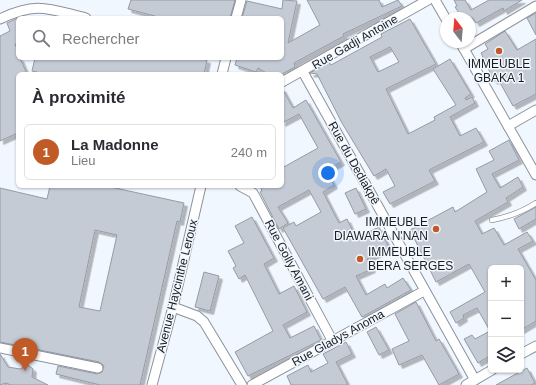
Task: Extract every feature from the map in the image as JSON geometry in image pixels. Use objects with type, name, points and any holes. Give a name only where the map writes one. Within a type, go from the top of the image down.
[{"type":"street","points":[[236,16],[240,0]]},
{"type":"street","name":"Rue Gadji Antoine","points":[[284,81],[303,72],[428,0]]},
{"type":"street","points":[[435,0],[442,12]]},
{"type":"street","points":[[476,38],[536,6]]},
{"type":"street","points":[[0,19],[15,11],[38,7],[77,16]]},
{"type":"street","points":[[463,48],[536,175]]},
{"type":"street","points":[[222,72],[226,60]]},
{"type":"street","name":"Rue du Dediakpê","points":[[303,72],[475,380]]},
{"type":"street","points":[[508,126],[536,110]]},
{"type":"street","name":"Avenue Haycinthe Leroux","points":[[152,385],[173,307],[201,188]]},
{"type":"street","name":"Rue Golly Amani","points":[[244,188],[253,193],[332,340]]},
{"type":"street","name":"Rue Gladys Anoma","points":[[252,385],[424,291]]},
{"type":"street","points":[[173,307],[197,316],[204,322],[242,385]]},
{"type":"street","points":[[524,352],[536,346]]},
{"type":"street","points":[[0,348],[98,368]]},
{"type":"street","points":[[466,385],[488,372]]},
{"type":"lane","points":[[492,220],[509,217],[523,212],[536,203]]},
{"type":"building","points":[[131,0],[235,0],[231,16],[154,16],[128,9]]},
{"type":"building","points":[[283,0],[297,1],[288,43],[320,25],[307,0],[379,0],[382,7],[398,0],[402,6],[343,34],[344,36],[294,63],[295,67],[284,73],[265,72],[258,68],[256,72],[235,65],[236,60],[284,60],[284,16],[243,16],[247,1],[282,9]]},
{"type":"building","points":[[454,0],[465,0],[471,10],[489,0],[522,0],[504,11],[503,8],[476,23],[476,12],[458,12],[455,7],[457,6]]},
{"type":"building","points":[[536,13],[536,35],[527,18]]},
{"type":"building","points":[[16,19],[16,60],[21,60],[26,72],[16,72],[16,134],[0,141],[0,36],[10,31],[7,23]]},
{"type":"building","points":[[410,19],[436,64],[386,89],[408,134],[435,120],[434,117],[456,105],[433,69],[450,59],[471,94],[465,98],[466,100],[472,97],[475,103],[450,117],[460,136],[476,128],[484,142],[429,170],[435,181],[390,204],[383,192],[395,186],[386,169],[374,176],[342,123],[317,74],[310,73],[329,62],[331,65],[382,37],[381,34]],"holes":[[[390,47],[399,62],[378,72],[370,57]]]},
{"type":"building","points":[[505,31],[517,50],[536,39],[536,94],[513,106],[498,79],[494,81],[481,53],[488,49],[485,44]]},
{"type":"building","points":[[35,60],[207,60],[204,72],[32,71]]},
{"type":"building","points":[[284,92],[293,108],[306,100],[341,162],[326,170],[334,185],[323,192],[339,223],[347,219],[356,238],[379,227],[389,248],[367,259],[372,269],[356,276],[366,295],[385,284],[387,288],[403,278],[411,290],[362,317],[345,287],[323,299],[283,228],[294,222],[296,226],[321,212],[309,190],[278,207],[288,223],[279,229],[260,192],[262,191],[261,188],[284,188],[284,167],[318,148],[299,114],[284,122]]},
{"type":"building","points":[[509,140],[519,160],[492,174],[500,188],[518,177],[523,187],[506,198],[508,202],[475,221],[482,234],[494,228],[504,245],[527,232],[533,241],[518,249],[536,280],[536,321],[524,328],[524,265],[488,265],[488,327],[477,308],[463,315],[464,318],[456,323],[450,312],[485,292],[469,264],[436,282],[410,230],[453,207],[455,212],[487,192],[476,169],[494,160],[489,151]]},
{"type":"building","points":[[0,188],[47,199],[50,188],[115,188],[184,203],[180,222],[177,221],[140,385],[100,385],[56,374],[58,366],[97,374],[102,372],[104,366],[99,362],[0,342]],"holes":[[[95,230],[117,235],[100,311],[79,307]]]},
{"type":"building","points":[[356,188],[366,209],[355,214],[345,193]]},
{"type":"building","points":[[536,207],[536,219],[519,229],[514,219]]},
{"type":"building","points":[[252,217],[274,258],[264,264],[279,294],[294,286],[307,312],[283,325],[290,338],[314,326],[321,340],[248,376],[235,352],[273,331],[245,275],[239,279],[233,268],[236,266],[228,251],[244,243],[235,226]]},
{"type":"building","points":[[204,272],[219,276],[210,311],[195,307]]},
{"type":"building","points":[[416,302],[436,341],[439,339],[459,374],[439,385],[422,355],[399,365],[392,349],[409,341],[395,314]]},
{"type":"building","points":[[376,327],[389,350],[379,355],[367,332]]},
{"type":"building","points":[[488,332],[488,357],[478,363],[464,339],[472,335],[475,339]]},
{"type":"building","points":[[346,342],[352,354],[336,362],[348,385],[291,385],[287,376],[308,365],[311,372],[328,363],[323,354]]},
{"type":"building","points":[[0,354],[8,367],[20,369],[28,365],[33,369],[32,377],[48,385],[11,385],[6,383],[0,385]]},
{"type":"building","points":[[527,368],[535,383],[531,385],[496,385],[518,373],[524,373],[524,370]]},
{"type":"place","name":"IMMEUBLE GBAKA 1","points":[[499,51]]},
{"type":"place","name":"IMMEUBLE DIAWARA N'NAN","points":[[436,229]]},
{"type":"place","name":"IMMEUBLE BERA SERGES","points":[[360,259]]},
{"type":"place","name":"La Madonne","points":[[25,371]]}]
